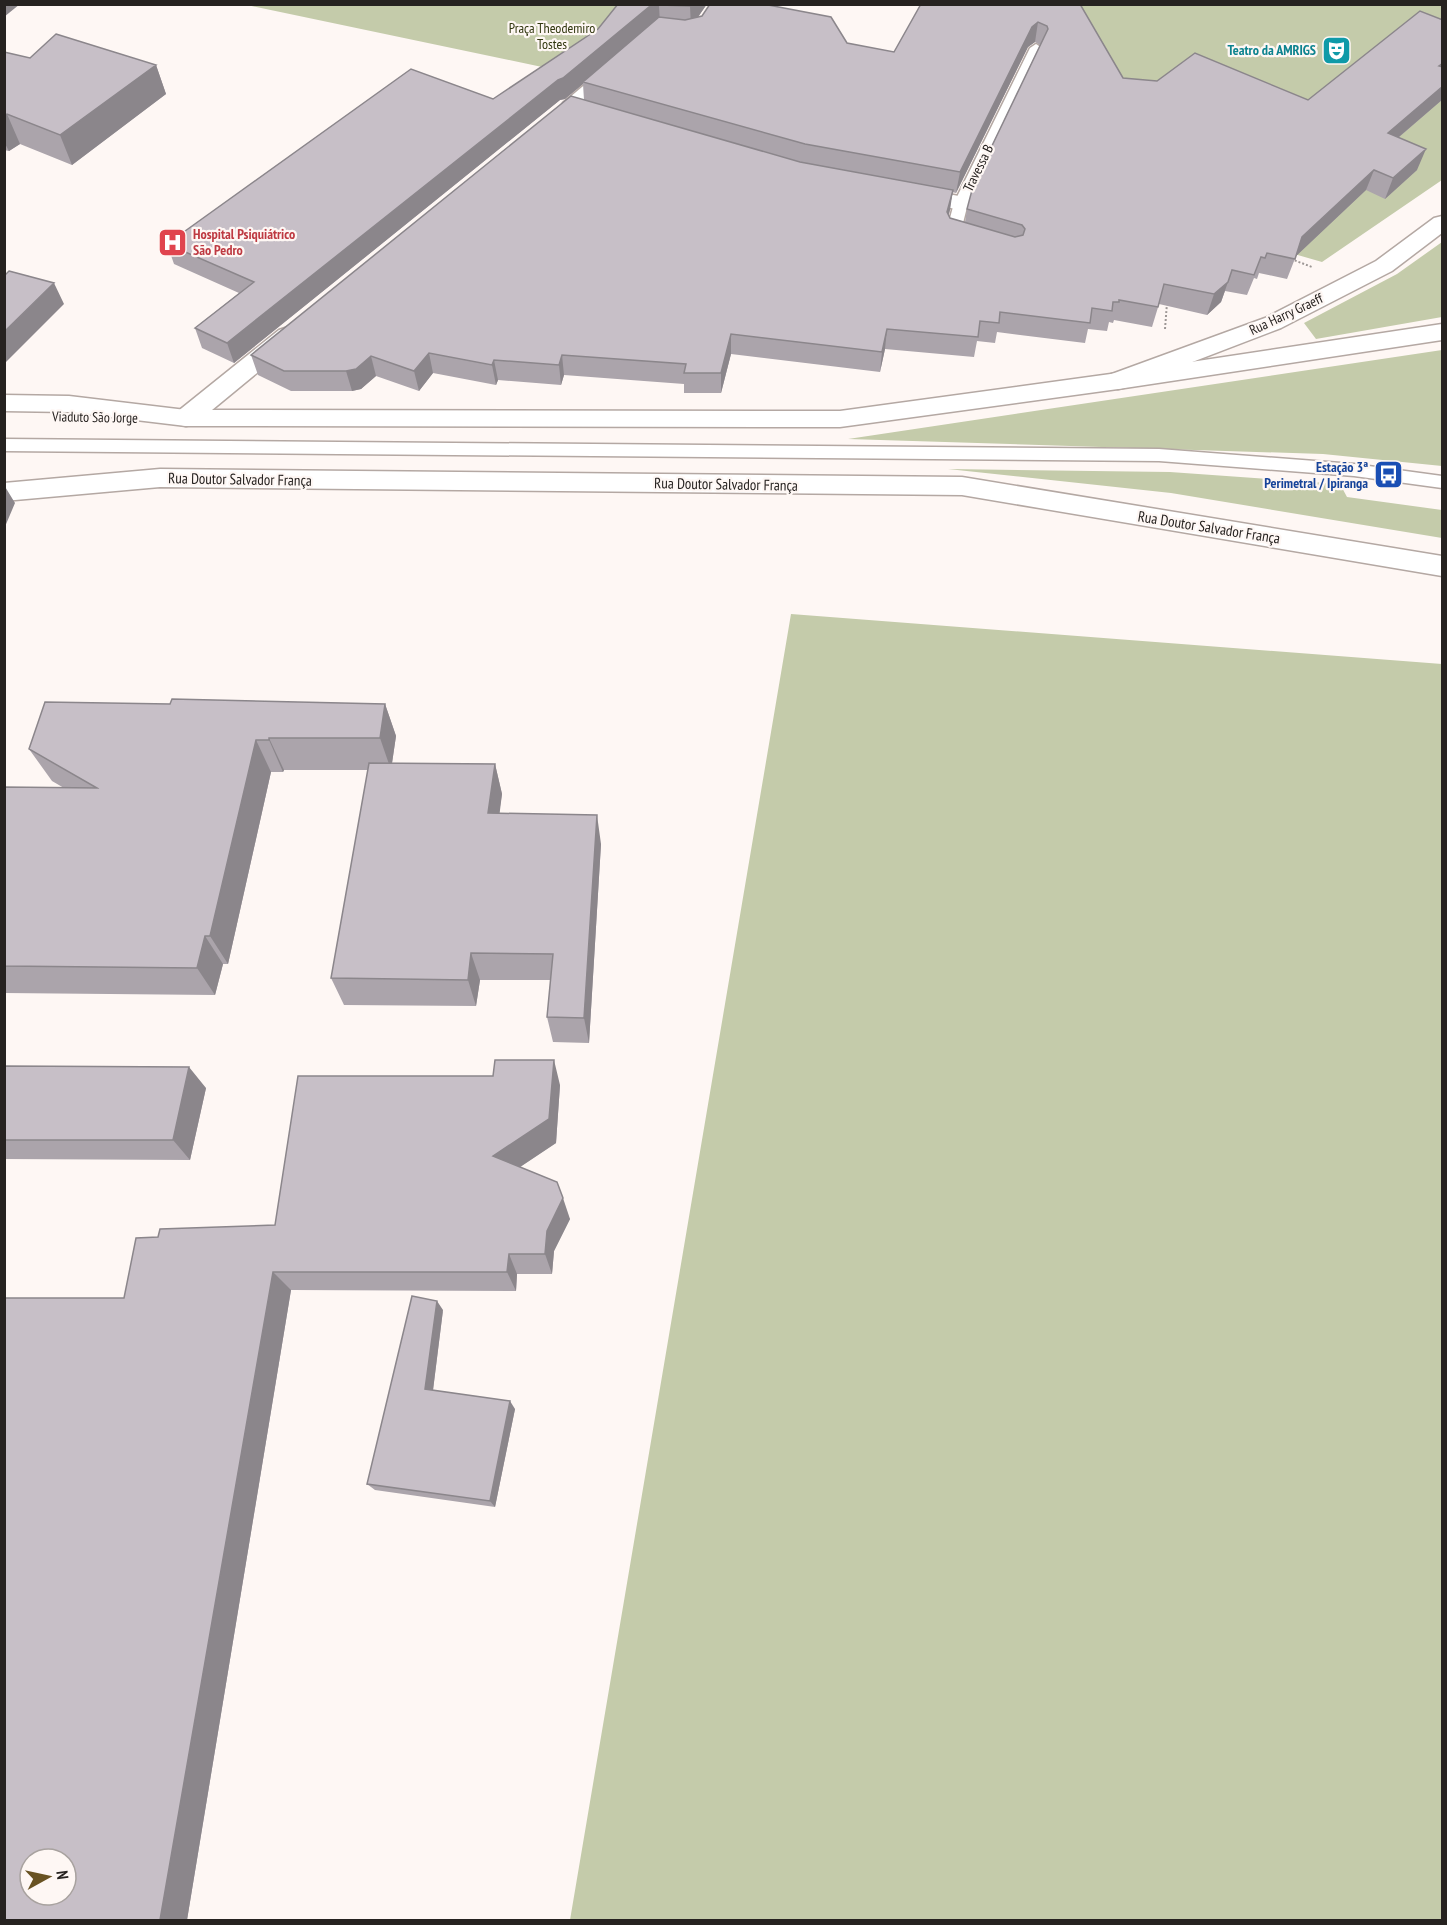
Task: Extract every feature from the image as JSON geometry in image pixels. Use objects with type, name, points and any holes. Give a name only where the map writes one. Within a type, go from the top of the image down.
[{"type":"main road","points":[[550,121],[579,109]]},
{"type":"main road","points":[[892,190],[961,203]]},
{"type":"main road","name":"Rua Harry Graeff","points":[[1118,381],[1273,323],[1384,266],[1443,224]]},
{"type":"main road","points":[[186,418],[305,321]]},
{"type":"main road","points":[[4,403],[69,404],[186,418],[840,419],[1118,381],[1443,332]]},
{"type":"main road","name":"Viaduto São Jorge","points":[[4,416],[186,418]]},
{"type":"main road","points":[[4,473],[160,478]]},
{"type":"main road","name":"Rua Doutor Salvador França","points":[[4,492],[160,478],[962,486],[1439,567]]},
{"type":"lane","name":"Travessa B","points":[[982,242],[952,232],[961,203],[1036,48]]},
{"type":"lane","points":[[579,109],[617,65]]},
{"type":"lane","name":"Viaduto São Jorge","points":[[4,446],[1159,455],[1354,470],[1443,482]]},
{"type":"path","points":[[1282,256],[1348,284]]},
{"type":"path","points":[[1163,364],[1167,296]]},
{"type":"green space","name":"Praça Theodemiro Tostes","points":[[247,5],[628,5],[561,71]]},
{"type":"green space","points":[[1065,5],[1442,5],[1442,180],[1322,262],[1197,226]]},
{"type":"green space","points":[[1442,242],[1442,317],[1316,339],[1304,323],[1397,274]]},
{"type":"green space","points":[[1442,350],[1442,466],[1323,454],[848,439]]},
{"type":"green space","points":[[948,469],[1170,472],[1340,484],[1347,497],[1442,510],[1442,538],[1171,493]]},
{"type":"green space","points":[[791,614],[1442,664],[1442,1920],[570,1920]]},
{"type":"building","points":[[618,4],[692,4],[690,6],[649,7],[563,78],[227,343],[195,328],[254,282],[167,244],[411,69],[493,99],[598,29]]},
{"type":"building","points":[[710,4],[763,4],[831,17],[847,43],[894,52],[921,4],[1080,4],[1123,78],[1157,81],[1195,53],[1308,100],[1420,11],[1443,20],[1443,63],[1439,66],[1443,67],[1443,86],[1388,133],[1426,149],[1393,178],[1374,170],[1302,237],[1295,259],[1267,253],[1265,258],[1261,257],[1254,275],[1232,270],[1228,282],[1214,294],[1164,284],[1158,307],[1119,300],[1119,302],[1113,302],[1112,311],[1092,308],[1090,323],[1000,312],[999,323],[980,321],[978,337],[887,329],[882,352],[731,334],[721,373],[684,373],[686,364],[562,355],[559,365],[494,360],[492,365],[429,353],[414,371],[371,356],[356,369],[346,371],[284,371],[251,355],[571,96],[800,162],[953,190],[947,212],[950,218],[1015,237],[1023,235],[1025,229],[1022,225],[967,209],[972,190],[977,184],[976,179],[1048,29],[1047,26],[1038,22],[1032,27],[960,172],[805,144],[583,82],[659,17],[685,20],[702,16]]},
{"type":"building","points":[[56,34],[156,65],[60,135],[7,114],[4,116],[4,52],[30,58]]},
{"type":"building","points":[[9,271],[54,283],[4,332],[4,276]]},
{"type":"building","points":[[172,699],[385,704],[380,738],[256,740],[210,936],[205,936],[197,968],[4,966],[4,787],[97,788],[29,749],[45,702],[170,704]]},
{"type":"building","points":[[369,763],[495,764],[488,813],[597,815],[584,1018],[547,1017],[553,954],[471,953],[468,980],[331,978]]},
{"type":"building","points":[[495,1060],[554,1060],[549,1119],[493,1156],[557,1182],[563,1198],[547,1231],[545,1254],[509,1254],[507,1272],[273,1272],[160,1920],[4,1920],[4,1298],[124,1298],[136,1238],[158,1237],[160,1229],[275,1225],[298,1076],[493,1076]]},
{"type":"building","points":[[4,1066],[189,1067],[173,1140],[4,1140]]},
{"type":"building","points":[[412,1296],[437,1301],[425,1389],[510,1401],[490,1501],[367,1484]]},
{"type":"place","name":"Teatro da AMRIGS","points":[[1337,50]]},
{"type":"place","name":"Hospital Psiquiátrico São Pedro","points":[[172,242]]},
{"type":"place","name":"Estação 3ª Perimetral / Ipiranga","points":[[1389,475]]}]
